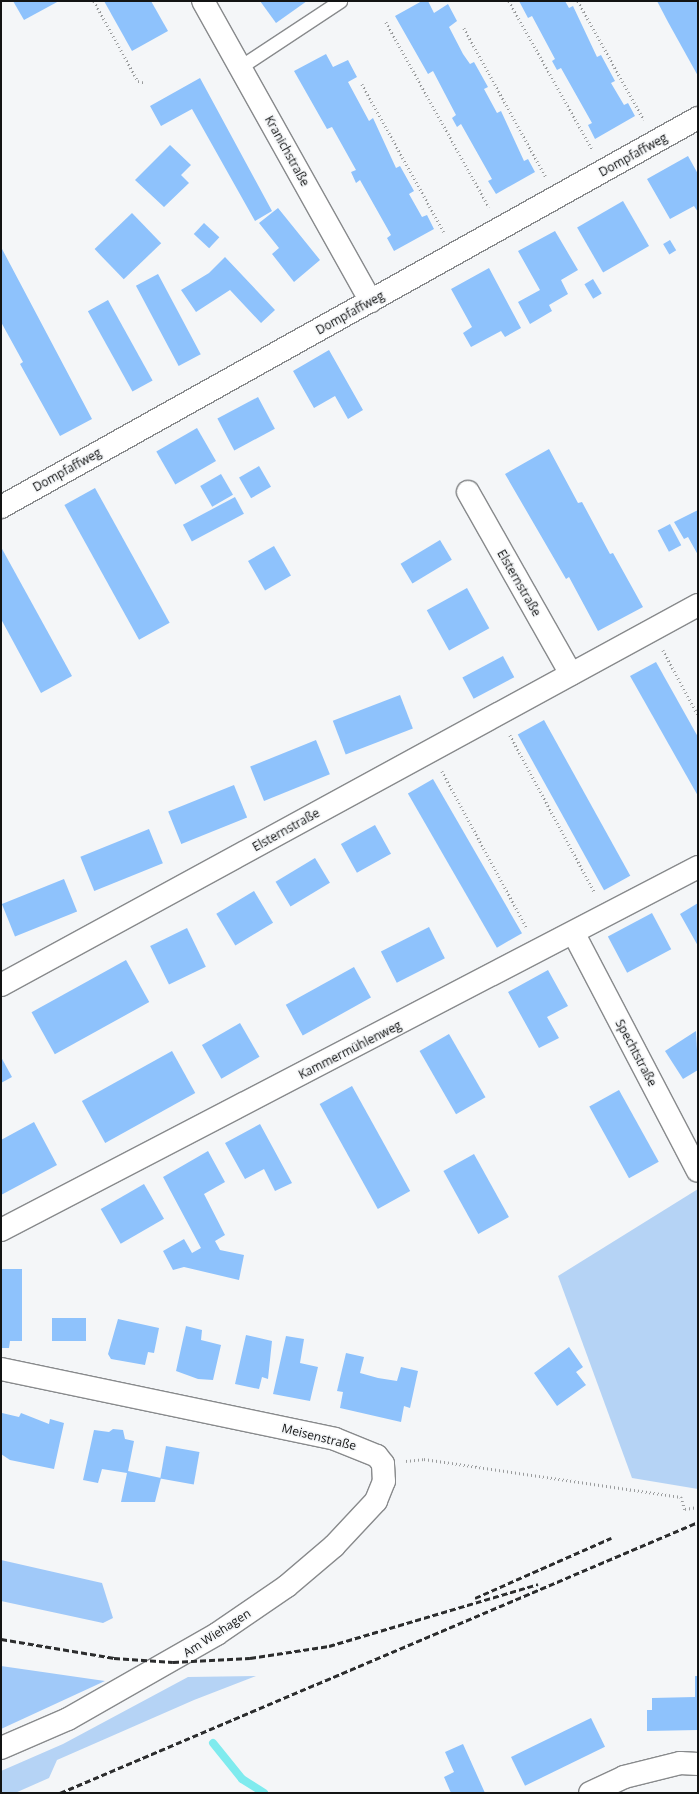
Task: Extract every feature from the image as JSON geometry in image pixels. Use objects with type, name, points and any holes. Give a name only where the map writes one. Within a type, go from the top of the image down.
[{"type":"street","name":"Kranichstraße","points":[[203,1],[371,301]]},
{"type":"street","name":"Dompfaffweg","points":[[1,507],[698,118]]},
{"type":"street","name":"Elsternstraße","points":[[468,492],[571,674]]},
{"type":"street","name":"Elsternstraße","points":[[1,985],[698,606]]},
{"type":"street","name":"Kammermühlenweg","points":[[1,1230],[540,952],[698,868]]},
{"type":"street","name":"Spechtstraße","points":[[574,934],[698,1172]]},
{"type":"street","name":"Meisenstraße","points":[[1,1369],[335,1439],[364,1448],[384,1464]]},
{"type":"street","name":"Am Wiehagen","points":[[1,1748],[68,1719],[173,1662],[287,1586],[358,1523],[376,1501],[384,1481],[384,1464]]},
{"type":"street","points":[[590,1793],[624,1777],[680,1763],[698,1764]]},
{"type":"lane","points":[[240,68],[340,1]]},
{"type":"path","points":[[94,1],[138,81],[145,83]]},
{"type":"path","points":[[509,1],[604,171]]},
{"type":"path","points":[[578,1],[656,142]]},
{"type":"path","points":[[386,22],[501,228]]},
{"type":"path","points":[[464,28],[557,197]]},
{"type":"path","points":[[362,84],[456,253]]},
{"type":"path","points":[[652,630],[698,715]]},
{"type":"path","points":[[499,714],[607,916]]},
{"type":"path","points":[[431,751],[540,952]]},
{"type":"path","points":[[384,1464],[424,1459],[681,1497],[685,1508],[698,1507]]},
{"type":"shaded area","points":[[698,1189],[698,1489],[632,1478],[558,1276]]},
{"type":"shaded area","points":[[1,1560],[102,1583],[113,1618],[103,1623],[1,1601]]},
{"type":"shaded area","points":[[1,1666],[105,1681],[1,1729]]},
{"type":"shaded area","points":[[256,1676],[194,1700],[57,1760],[49,1778],[15,1793],[1,1793],[1,1771],[63,1744],[188,1677]]},
{"type":"building","points":[[13,1],[59,1],[24,20]]},
{"type":"building","points":[[104,1],[151,1],[168,31],[132,51]]},
{"type":"building","points":[[260,1],[307,1],[276,23]]},
{"type":"building","points":[[422,1],[428,1],[434,13],[448,4],[457,21],[449,27],[463,54],[470,64],[474,62],[488,87],[484,89],[497,113],[501,111],[524,161],[528,159],[535,172],[496,194],[488,181],[492,179],[461,124],[457,127],[452,118],[456,115],[433,71],[428,74],[395,16]]},
{"type":"building","points":[[519,1],[565,1],[569,8],[573,6],[597,57],[601,55],[615,81],[611,83],[624,105],[628,103],[635,116],[595,139],[588,125],[592,123],[561,68],[557,70],[552,61],[555,59],[532,16],[528,18]]},
{"type":"building","points":[[657,1],[698,1],[698,76],[668,22]]},
{"type":"building","points":[[326,54],[333,67],[348,60],[357,77],[348,82],[369,121],[373,118],[396,168],[400,166],[414,191],[409,194],[422,217],[427,215],[434,229],[394,251],[387,238],[391,235],[360,180],[356,183],[351,172],[356,170],[332,127],[327,129],[294,71]]},
{"type":"building","points":[[200,78],[272,211],[255,221],[192,109],[161,126],[150,106]]},
{"type":"building","points":[[170,145],[191,165],[181,175],[189,183],[164,207],[135,180]]},
{"type":"building","points":[[688,156],[698,174],[698,212],[694,206],[670,219],[647,179]]},
{"type":"building","points":[[623,201],[649,246],[603,273],[577,228]]},
{"type":"building","points":[[278,208],[320,260],[294,282],[272,254],[279,248],[259,223]]},
{"type":"building","points":[[132,213],[161,243],[124,279],[95,249]]},
{"type":"building","points":[[204,223],[219,237],[209,248],[194,234]]},
{"type":"building","points":[[555,231],[578,270],[561,280],[568,294],[549,305],[552,311],[530,324],[518,302],[540,290],[518,251]]},
{"type":"building","points":[[670,240],[676,250],[669,254],[663,244]]},
{"type":"building","points":[[1,247],[92,419],[60,436],[20,364],[23,362],[1,322]]},
{"type":"building","points":[[225,257],[275,310],[261,323],[230,290],[196,312],[181,290],[209,273]]},
{"type":"building","points":[[489,268],[521,328],[505,337],[501,331],[471,347],[463,333],[472,327],[451,289]]},
{"type":"building","points":[[158,274],[201,354],[179,366],[136,286]]},
{"type":"building","points":[[593,279],[602,294],[593,299],[584,284]]},
{"type":"building","points":[[108,300],[153,380],[132,392],[88,311]]},
{"type":"building","points":[[329,350],[363,410],[348,419],[335,396],[314,408],[293,371]]},
{"type":"building","points":[[258,397],[275,429],[234,450],[217,419]]},
{"type":"building","points":[[197,428],[216,461],[175,484],[156,451]]},
{"type":"building","points":[[549,449],[578,503],[582,502],[610,554],[613,553],[643,607],[598,631],[569,577],[566,579],[505,474]]},
{"type":"building","points":[[259,466],[271,487],[251,498],[239,478]]},
{"type":"building","points":[[221,474],[233,495],[212,507],[200,486]]},
{"type":"building","points":[[95,488],[170,623],[139,640],[64,505]]},
{"type":"building","points":[[235,497],[244,514],[192,541],[183,525]]},
{"type":"building","points":[[698,510],[698,555],[688,537],[684,539],[674,522]]},
{"type":"building","points":[[670,524],[681,545],[669,552],[658,531]]},
{"type":"building","points":[[440,540],[452,560],[412,583],[401,564]]},
{"type":"building","points":[[274,546],[291,575],[265,590],[248,561]]},
{"type":"building","points":[[1,547],[72,676],[41,693],[1,619]]},
{"type":"building","points":[[467,588],[489,628],[449,651],[427,610]]},
{"type":"building","points":[[503,656],[514,677],[474,699],[462,678]]},
{"type":"building","points":[[656,662],[698,737],[698,796],[630,676]]},
{"type":"building","points":[[400,695],[413,729],[346,754],[333,721]]},
{"type":"building","points":[[544,720],[630,876],[604,890],[518,735]]},
{"type":"building","points":[[316,740],[330,774],[264,801],[250,767]]},
{"type":"building","points":[[433,779],[522,933],[497,948],[408,794]]},
{"type":"building","points":[[234,785],[247,817],[181,844],[168,812]]},
{"type":"building","points":[[375,825],[391,854],[357,873],[341,844]]},
{"type":"building","points":[[149,829],[163,863],[94,891],[80,857]]},
{"type":"building","points":[[315,858],[330,883],[291,907],[276,882]]},
{"type":"building","points":[[64,879],[77,911],[15,937],[2,904]]},
{"type":"building","points":[[254,891],[273,923],[235,945],[216,914]]},
{"type":"building","points":[[698,903],[698,946],[680,914]]},
{"type":"building","points":[[652,913],[671,949],[627,973],[608,936]]},
{"type":"building","points":[[429,927],[445,958],[397,983],[381,952]]},
{"type":"building","points":[[187,928],[206,967],[169,985],[150,946]]},
{"type":"building","points":[[126,960],[149,1002],[55,1054],[32,1012]]},
{"type":"building","points":[[354,967],[371,998],[303,1035],[286,1005]]},
{"type":"building","points":[[548,970],[568,1006],[547,1017],[559,1038],[539,1048],[508,992]]},
{"type":"building","points":[[240,1023],[260,1057],[221,1079],[202,1045]]},
{"type":"building","points":[[696,1031],[698,1070],[683,1079],[665,1051]]},
{"type":"building","points":[[449,1034],[486,1097],[456,1114],[420,1051]]},
{"type":"building","points":[[172,1051],[195,1093],[105,1143],[82,1101]]},
{"type":"building","points":[[1,1057],[12,1077],[1,1083]]},
{"type":"building","points":[[352,1086],[410,1191],[378,1209],[320,1104]]},
{"type":"building","points":[[619,1090],[659,1162],[629,1178],[589,1106]]},
{"type":"building","points":[[34,1122],[57,1165],[1,1195],[1,1140]]},
{"type":"building","points":[[260,1124],[292,1183],[275,1191],[264,1169],[245,1179],[225,1143]]},
{"type":"building","points":[[208,1151],[225,1182],[204,1194],[225,1235],[215,1241],[220,1250],[244,1255],[239,1280],[184,1267],[173,1270],[163,1251],[184,1239],[192,1253],[201,1248],[163,1177]]},
{"type":"building","points":[[474,1154],[509,1217],[478,1234],[443,1171]]},
{"type":"building","points":[[144,1184],[164,1219],[121,1244],[101,1209]]},
{"type":"building","points":[[1,1269],[22,1269],[22,1341],[10,1341],[9,1348],[1,1348]]},
{"type":"building","points":[[52,1318],[86,1318],[86,1341],[52,1341]]},
{"type":"building","points":[[118,1319],[159,1328],[154,1353],[148,1352],[145,1365],[111,1359],[108,1354]]},
{"type":"building","points":[[186,1326],[202,1330],[201,1340],[221,1345],[213,1380],[198,1379],[176,1371]]},
{"type":"building","points":[[246,1335],[272,1341],[268,1379],[262,1377],[259,1389],[235,1384]]},
{"type":"building","points":[[286,1336],[304,1339],[300,1363],[318,1367],[310,1401],[273,1394]]},
{"type":"building","points":[[569,1347],[583,1367],[576,1372],[586,1385],[557,1406],[534,1373]]},
{"type":"building","points":[[346,1353],[364,1357],[360,1373],[378,1378],[397,1381],[401,1367],[418,1371],[410,1408],[404,1406],[401,1422],[340,1408],[343,1392],[337,1391]]},
{"type":"building","points":[[2,1413],[19,1417],[21,1413],[49,1424],[50,1419],[64,1423],[54,1469],[10,1460],[1,1454]]},
{"type":"building","points":[[113,1429],[123,1430],[125,1439],[134,1441],[128,1471],[161,1478],[155,1502],[121,1502],[127,1473],[102,1469],[98,1483],[83,1480],[94,1430],[109,1432]]},
{"type":"building","points":[[166,1446],[199,1452],[194,1484],[160,1478]]},
{"type":"building","points":[[695,1676],[698,1676],[698,1730],[647,1731],[647,1710],[652,1710],[652,1698],[695,1697]]},
{"type":"building","points":[[591,1718],[605,1747],[525,1786],[511,1757]]},
{"type":"building","points":[[463,1744],[485,1793],[451,1793],[444,1777],[454,1772],[445,1752]]},
{"type":"waterway","points":[[213,1743],[242,1779],[264,1793]]},
{"type":"railway","points":[[60,1793],[698,1522]]},
{"type":"railway","points":[[475,1598],[611,1538]]},
{"type":"railway","points":[[1,1639],[114,1658],[173,1662],[250,1658],[329,1646],[538,1584]]}]
